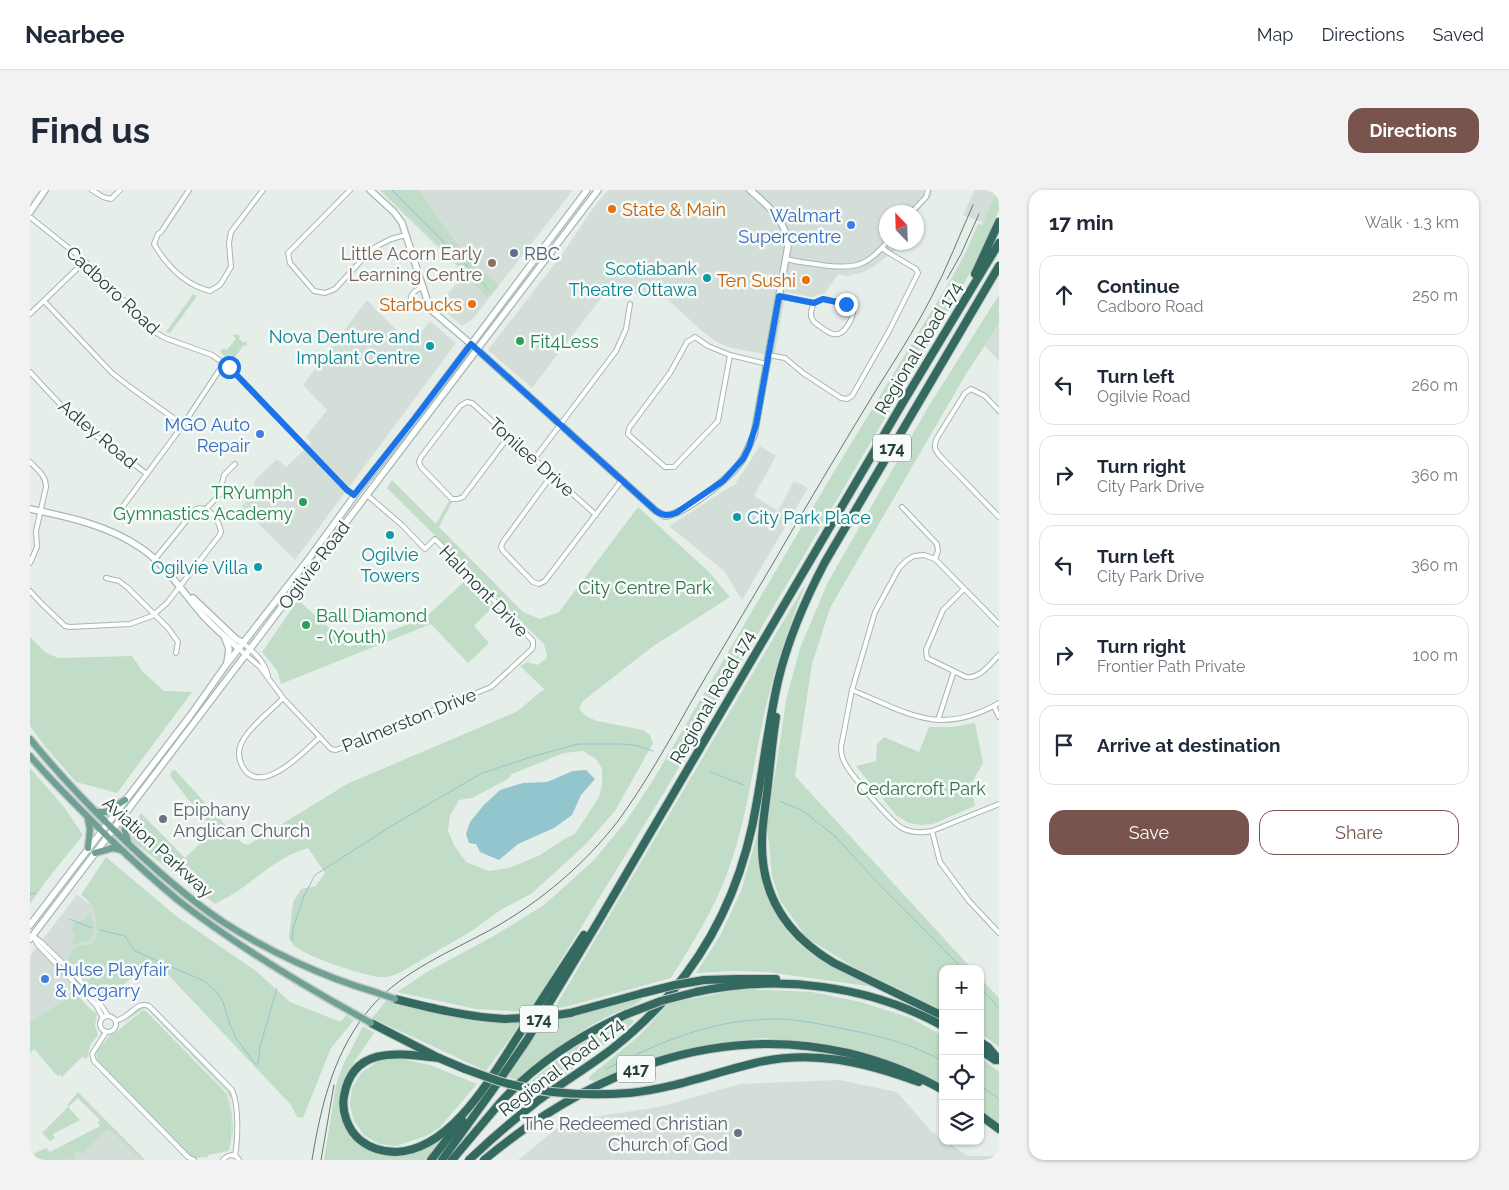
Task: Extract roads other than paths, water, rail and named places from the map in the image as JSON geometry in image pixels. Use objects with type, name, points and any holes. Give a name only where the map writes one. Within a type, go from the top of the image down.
[{"type":"highway","points":[[944,333],[977,271],[999,222]]},
{"type":"highway","name":"Regional Road 174","points":[[442,1160],[527,1040],[999,243]]},
{"type":"highway","name":"Regional Road 174","points":[[469,1160],[521,1114],[610,1051],[637,1028],[672,992],[705,947],[730,897],[748,840],[757,802],[778,682],[792,634],[805,602],[825,562],[999,266]]},
{"type":"highway","points":[[792,634],[776,718],[762,830],[764,874],[770,892],[788,925],[802,940],[821,955],[939,1014]]},
{"type":"highway","points":[[440,1058],[387,1054],[372,1058],[360,1065],[351,1075],[343,1101],[346,1118],[361,1141],[376,1149],[394,1152],[413,1149],[437,1137],[453,1124],[495,1071],[627,871]]},
{"type":"highway","points":[[395,999],[482,1018],[505,1019],[544,1017],[570,1013],[643,993],[704,980],[790,980],[820,983],[827,987]]},
{"type":"highway","points":[[452,1160],[500,1104],[558,1053],[580,1038],[627,1014],[661,1001],[722,987],[761,984],[827,987],[861,994],[892,1004],[939,1024]]},
{"type":"highway","points":[[372,1024],[465,1069],[502,1082],[537,1089],[584,1094],[629,1093],[681,1084],[757,1062],[780,1058],[806,1057],[840,1059],[861,1063],[939,1090]]},
{"type":"highway","name":"417","points":[[484,1160],[533,1123],[592,1088],[655,1062],[711,1048],[766,1044],[824,1048],[895,1067],[919,1077],[939,1089]]},
{"type":"highway","points":[[984,1044],[999,1062]]},
{"type":"highway","points":[[984,1053],[999,1062]]},
{"type":"highway","points":[[431,1160],[470,1108],[473,1101]]},
{"type":"highway","points":[[984,1118],[999,1129]]},
{"type":"main road","points":[[30,212],[45,190]]},
{"type":"main road","points":[[370,190],[398,216],[428,304],[434,313],[477,349],[656,511],[665,516],[676,513],[723,481],[743,459],[754,435],[788,246],[785,230],[774,213],[750,190]]},
{"type":"main road","name":"Ogilvie Road","points":[[30,926],[190,716],[226,665],[307,561],[354,495],[415,418],[587,190]]},
{"type":"main road","name":"Ogilvie Road","points":[[31,937],[598,190]]},
{"type":"main road","points":[[30,509],[98,526],[126,538],[142,548],[180,586],[201,613],[224,637],[241,646]]},
{"type":"main road","points":[[185,592],[206,609],[241,646]]},
{"type":"main road","points":[[224,637],[229,649],[226,665]]},
{"type":"main road","name":"Aviation Parkway","points":[[30,739],[60,776],[107,824],[169,881],[213,915],[289,958],[334,978],[395,999]]},
{"type":"main road","name":"Aviation Parkway","points":[[30,756],[121,850],[179,901],[227,936],[298,981],[372,1024]]},
{"type":"main road","points":[[96,812],[106,812],[125,800]]},
{"type":"main road","points":[[124,816],[129,845]]},
{"type":"main road","points":[[88,817],[90,830],[88,848]]},
{"type":"main road","points":[[95,853],[113,848],[121,850]]},
{"type":"street","points":[[92,190],[103,198],[111,199],[120,190]]},
{"type":"street","points":[[189,190],[158,234],[154,244],[160,254],[181,276],[194,286],[210,291],[220,285],[231,267],[229,243],[231,232],[263,190]]},
{"type":"street","points":[[350,190],[288,252],[290,263],[314,291],[325,293],[335,289],[370,252],[391,239],[406,235]]},
{"type":"street","points":[[919,205],[926,197],[928,190]]},
{"type":"street","name":"Cadboro Road","points":[[30,216],[85,262],[155,332],[164,338],[212,355],[224,363],[243,380],[347,490],[354,495]]},
{"type":"street","points":[[786,259],[846,268],[865,262],[880,250]]},
{"type":"street","points":[[768,355],[785,358],[803,373],[841,398],[847,399],[852,396],[889,331],[918,273],[916,269],[884,250]]},
{"type":"street","points":[[30,314],[85,262]]},
{"type":"street","points":[[422,287],[412,295],[410,298],[411,302],[413,305],[420,306],[428,304]]},
{"type":"street","points":[[779,296],[816,302],[823,299],[846,304],[852,310],[853,315],[842,333],[836,335],[814,322],[811,318],[811,312],[816,302]]},
{"type":"street","points":[[44,301],[112,372],[182,425]]},
{"type":"street","points":[[535,458],[616,351],[626,329],[630,304]]},
{"type":"street","points":[[730,355],[718,421],[674,467],[669,468],[666,466],[628,434],[629,428],[670,373],[687,342],[695,337],[708,346],[730,355],[767,364]]},
{"type":"street","points":[[118,514],[224,363]]},
{"type":"street","name":"Adley Road","points":[[30,372],[76,421],[147,474]]},
{"type":"street","points":[[999,411],[985,396],[971,389],[965,393],[937,438],[935,446],[940,456],[999,517]]},
{"type":"street","name":"Tonilee Drive","points":[[509,436],[463,497],[458,499],[452,499],[421,467],[420,456],[460,406],[467,402],[472,403],[535,458],[596,514]]},
{"type":"street","points":[[30,462],[43,475],[46,481],[36,533],[37,547],[30,562]]},
{"type":"street","points":[[206,509],[219,495],[224,474],[235,464]]},
{"type":"street","points":[[552,475],[501,547],[503,552],[533,582],[538,584],[545,581],[622,480]]},
{"type":"street","name":"Halmont Drive","points":[[367,496],[425,549],[435,540],[533,641],[533,646]]},
{"type":"street","points":[[902,507],[937,544],[938,551],[935,559]]},
{"type":"street","points":[[30,591],[62,623],[70,627],[130,624],[144,620],[167,603],[221,532],[220,524],[206,509],[196,509],[155,559]]},
{"type":"street","points":[[999,624],[935,559],[924,555],[914,556],[907,560],[899,568],[875,612],[852,690],[841,746],[841,755],[847,766],[891,820],[900,828],[913,832],[932,831],[999,804]]},
{"type":"street","points":[[106,578],[119,581],[168,628],[178,642],[176,653]]},
{"type":"street","points":[[964,588],[943,610],[925,654],[929,660],[966,678],[973,678],[980,674],[999,655]]},
{"type":"street","name":"Palmerston Drive","points":[[241,646],[251,649],[266,666],[269,678]]},
{"type":"street","name":"Palmerston Drive","points":[[241,646],[246,655],[260,667],[283,698],[331,749],[336,750],[491,687],[533,646]]},
{"type":"street","points":[[938,720],[954,671]]},
{"type":"street","points":[[852,690],[909,714],[938,720],[958,720],[999,703]]},
{"type":"street","points":[[283,698],[241,744],[239,759],[246,772],[260,778],[278,772],[294,761],[320,737]]},
{"type":"street","points":[[994,706],[999,717]]},
{"type":"street","points":[[932,831],[940,862],[968,901],[999,932]]},
{"type":"street","points":[[31,937],[41,942],[93,995],[102,1005],[108,1016],[116,1021],[114,1030],[106,1032],[92,1054],[94,1061],[188,1157],[194,1160]]},
{"type":"street","points":[[31,937],[96,1005],[103,1018]]},
{"type":"street","points":[[116,1021],[129,1015],[140,1005],[150,1006],[232,1090],[235,1096],[238,1143],[236,1156]]},
{"type":"street","points":[[106,1032],[100,1024],[103,1018],[108,1016]]},
{"type":"street","points":[[223,1160],[229,1155],[236,1156],[239,1160]]},
{"type":"water","points":[[586,770],[595,779],[581,795],[572,815],[554,828],[518,844],[499,860],[480,852],[476,844],[469,843],[466,834],[470,822],[500,790],[523,783],[547,782],[573,771]]},
{"type":"waterway","points":[[392,190],[488,289]]},
{"type":"waterway","points":[[292,940],[293,928],[304,896],[315,875],[393,825],[482,773],[578,744],[623,744],[639,746],[653,751]]},
{"type":"waterway","points":[[667,756],[678,761]]},
{"type":"waterway","points":[[710,772],[744,785]]},
{"type":"waterway","points":[[780,801],[803,811],[835,836],[877,882],[959,965]]},
{"type":"waterway","points":[[30,894],[36,893]]},
{"type":"waterway","points":[[69,919],[92,928]]},
{"type":"waterway","points":[[100,930],[125,936],[135,951],[204,981],[216,991],[223,1002],[236,1038],[255,1064],[258,1064],[260,1047],[277,988]]},
{"type":"waterway","points":[[984,991],[999,1008]]},
{"type":"waterway","points":[[606,1069],[648,1049],[709,1027],[753,1020],[777,1019],[811,1022],[883,1038],[907,1045],[939,1059]]},
{"type":"waterway","points":[[984,1088],[999,1099]]},
{"type":"tram line","points":[[312,1160],[320,1119],[331,1079],[348,1041],[372,1006],[398,982],[413,972],[492,929],[544,895],[591,853],[628,807],[656,763],[822,480],[918,323],[973,205]]},
{"type":"tram line","points":[[947,279],[961,254],[979,214]]},
{"type":"tram line","points":[[321,1160],[334,1085]]},
{"type":"place","name":"State & Main","points":[[612,209]]},
{"type":"place","name":"Walmart Supercentre","points":[[851,225]]},
{"type":"place","name":"RBC","points":[[514,253]]},
{"type":"place","name":"Little Acorn Early Learning Centre","points":[[492,263]]},
{"type":"place","name":"Scotiabank Theatre Ottawa","points":[[707,278]]},
{"type":"place","name":"Ten Sushi","points":[[806,280]]},
{"type":"place","name":"Starbucks","points":[[472,304]]},
{"type":"place","name":"Fit4Less","points":[[520,341]]},
{"type":"place","name":"Nova Denture and Implant Centre","points":[[430,346]]},
{"type":"place","name":"MGO Auto Repair","points":[[260,434]]},
{"type":"place","name":"TRYumph Gymnastics Academy","points":[[303,502]]},
{"type":"place","name":"City Park Place","points":[[737,517]]},
{"type":"place","name":"Ogilvie Towers","points":[[390,535]]},
{"type":"place","name":"Ogilvie Villa","points":[[258,567]]},
{"type":"place","name":"Ball Diamond - (Youth)","points":[[306,625]]},
{"type":"place","name":"Epiphany Anglican Church","points":[[163,819]]},
{"type":"place","name":"Hulse Playfair & Mcgarry","points":[[45,979]]},
{"type":"place","name":"The Redeemed Christian Church of God","points":[[738,1133]]},
{"type":"park label","name":"City Centre Park","points":[[645,587]]},
{"type":"park label","name":"Cedarcroft Park","points":[[921,788]]}]
